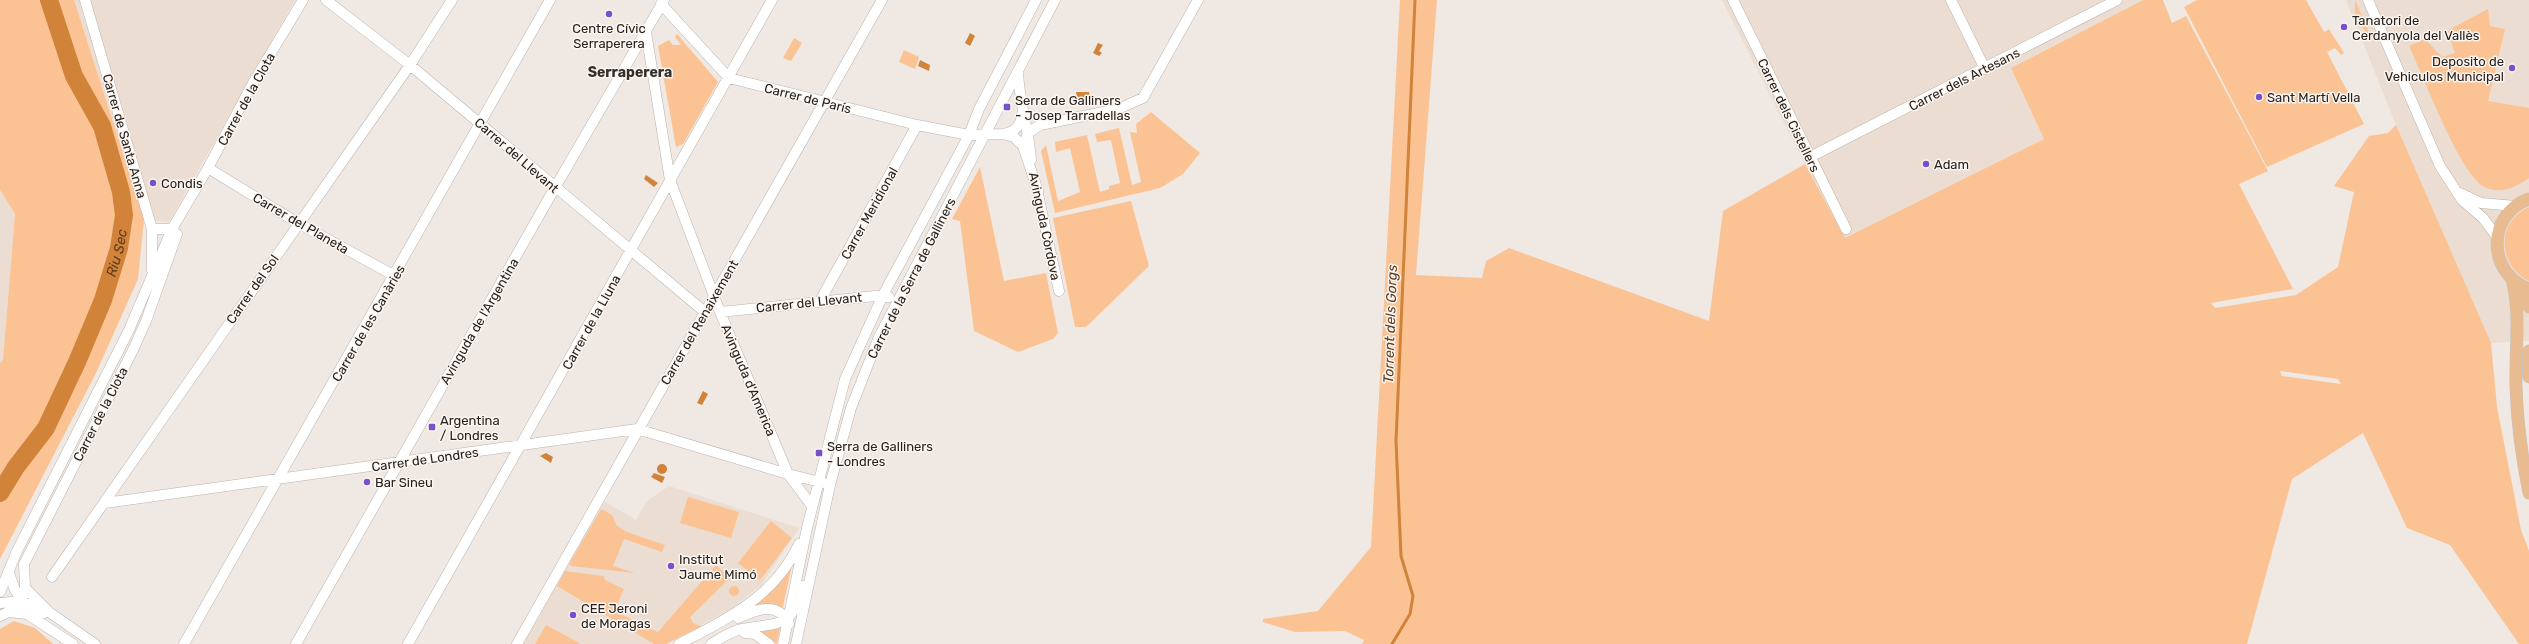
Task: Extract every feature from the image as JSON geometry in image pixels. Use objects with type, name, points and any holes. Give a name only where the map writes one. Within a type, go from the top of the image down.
[{"type":"main road","points":[[2529,199],[2515,206],[2502,221],[2497,237],[2498,258],[2512,280],[2518,308],[2516,339],[2516,386],[2520,440],[2529,493]]},
{"type":"main road","points":[[2512,280],[2526,288],[2529,306]]},
{"type":"main road","points":[[2529,351],[2529,378]]},
{"type":"street","name":"Carrer de Santa Anna","points":[[85,0],[152,229],[152,275]]},
{"type":"street","name":"Carrer de la Clota","points":[[0,592],[17,551],[128,330],[172,229],[208,168],[253,83],[302,0]]},
{"type":"street","name":"Carrer del Llevant","points":[[326,0],[410,65],[554,188],[706,313]]},
{"type":"street","name":"Carrer del Sol","points":[[52,577],[105,503],[298,223],[410,65],[452,0]]},
{"type":"street","name":"Carrer de les Canàries","points":[[184,644],[395,276],[550,0]]},
{"type":"street","name":"Carrer de la Lluna","points":[[408,644],[522,446],[772,0]]},
{"type":"street","name":"Carrer del Renaixement","points":[[517,644],[637,429],[706,313],[714,295],[823,101],[882,0]]},
{"type":"street","name":"Carrer de la Serra de Galliners","points":[[783,644],[787,619],[818,480],[845,380],[883,295],[969,135],[979,109],[1036,0]]},
{"type":"street","name":"Carrer de la Serra de Galliners","points":[[796,644],[830,485],[851,408],[879,337],[1055,0]]},
{"type":"street","points":[[1023,146],[1028,133],[1045,124],[1118,110],[1143,98],[1198,0]]},
{"type":"street","name":"Carrer dels Cistellers","points":[[1733,0],[1846,229]]},
{"type":"street","points":[[1951,0],[1985,69]]},
{"type":"street","name":"Carrer dels Artesans","points":[[1810,157],[2118,0]]},
{"type":"street","points":[[2368,0],[2434,155],[2462,200],[2484,218],[2497,237]]},
{"type":"street","points":[[663,2],[729,78]]},
{"type":"street","name":"Avinguda de l'Argentina","points":[[296,644],[554,188],[663,2]]},
{"type":"street","name":"Avinguda d'America","points":[[646,32],[670,180],[720,312],[788,474]]},
{"type":"street","name":"Avinguda Còrdova","points":[[1018,71],[1022,114],[1028,133],[1031,160],[1059,291]]},
{"type":"street","name":"Carrer de París","points":[[729,78],[917,125],[969,135],[985,136],[1003,134]]},
{"type":"street","points":[[1022,114],[1031,122],[1045,124]]},
{"type":"street","points":[[1003,134],[1017,128],[1021,122],[1022,114]]},
{"type":"street","name":"Carrer Meridional","points":[[820,301],[917,125]]},
{"type":"street","points":[[1003,134],[1014,137],[1023,146],[1038,191]]},
{"type":"street","name":"Carrer del Planeta","points":[[208,168],[298,223],[395,276]]},
{"type":"street","points":[[2458,192],[2481,203],[2515,206]]},
{"type":"street","name":"Carrer de la Clota","points":[[22,601],[25,588],[23,575],[27,556],[127,363],[146,321],[190,198]]},
{"type":"street","points":[[152,229],[172,229]]},
{"type":"street","points":[[127,363],[147,303],[152,275]]},
{"type":"street","name":"Carrer del Llevant","points":[[720,312],[883,295],[897,300]]},
{"type":"street","name":"Carrer de Londres","points":[[105,503],[637,429],[788,474],[818,480],[830,485]]},
{"type":"street","points":[[788,474],[812,506]]},
{"type":"street","points":[[679,644],[744,609],[775,583],[792,558],[807,528]]},
{"type":"street","points":[[711,644],[736,631],[770,626],[787,619],[795,608],[809,563],[816,555]]},
{"type":"street","points":[[9,573],[22,601],[39,620]]},
{"type":"street","points":[[25,588],[49,612],[77,630],[95,644]]},
{"type":"street","points":[[5,614],[20,606],[22,601]]},
{"type":"street","points":[[0,603],[22,601],[34,606],[69,630],[77,630]]},
{"type":"street","points":[[687,644],[759,608],[771,609],[787,619],[790,627],[790,644]]},
{"type":"street","points":[[5,614],[28,614],[73,644]]},
{"type":"street","points":[[720,644],[736,635],[746,633],[755,634],[769,644]]},
{"type":"shaded area","points":[[0,0],[74,0],[144,219],[138,279],[96,373],[0,559],[0,363],[3,360],[15,214],[0,190]]},
{"type":"shaded area","points":[[74,0],[295,0],[169,222],[144,219]]},
{"type":"shaded area","points":[[1400,0],[1437,0],[1416,275],[1482,278],[1486,261],[1509,248],[1709,321],[1723,211],[1805,164],[1845,238],[2044,139],[2011,68],[2143,0],[2163,0],[2172,23],[2186,16],[2268,171],[2239,184],[2293,289],[2211,303],[2215,308],[2296,295],[2338,267],[2354,192],[2334,186],[2369,136],[2388,133],[2396,125],[2491,343],[2497,407],[2521,530],[2529,551],[2529,644],[2519,644],[2450,545],[2407,528],[2363,433],[2292,479],[2247,644],[1362,644],[1364,640],[1345,631],[1295,632],[1263,622],[1263,619],[1318,611],[1371,547]],"holes":[[[2280,371],[2338,379],[2341,384],[2282,376]]]},
{"type":"shaded area","points":[[1722,0],[2143,0],[2011,68],[2044,139],[1845,238],[1805,164]]},
{"type":"shaded area","points":[[2197,0],[2306,0],[2323,30],[2325,32],[2329,29],[2344,53],[2341,55],[2335,48],[2327,52],[2364,124],[2267,167],[2184,7]]},
{"type":"shaded area","points":[[2346,0],[2529,0],[2529,341],[2491,343],[2403,143]]},
{"type":"shaded area","points":[[2355,0],[2371,37],[2369,38],[2355,15]]},
{"type":"shaded area","points":[[2488,9],[2490,26],[2505,29],[2488,101],[2529,108],[2529,178],[2518,185],[2501,190],[2489,189],[2483,186],[2463,162],[2442,122],[2409,46],[2425,39],[2442,57],[2455,53],[2447,31]]},
{"type":"shaded area","points":[[970,33],[975,36],[970,46],[965,43]]},
{"type":"shaded area","points":[[677,34],[718,82],[683,144],[676,147],[658,46],[669,40],[673,45],[681,45],[675,37]]},
{"type":"shaded area","points":[[794,38],[802,43],[791,61],[783,58]]},
{"type":"shaded area","points":[[1098,43],[1103,45],[1099,51],[1102,53],[1099,56],[1093,53]]},
{"type":"shaded area","points":[[904,50],[919,57],[915,69],[899,62]]},
{"type":"shaded area","points":[[920,60],[930,65],[929,71],[918,66]]},
{"type":"shaded area","points":[[1076,92],[1089,92],[1090,100],[1078,101]]},
{"type":"shaded area","points":[[1151,112],[1200,153],[1183,174],[1160,188],[1055,213],[1041,151],[1046,145],[1058,201],[1080,192],[1070,148],[1056,152],[1055,142],[1087,135],[1100,192],[1109,189],[1109,186],[1120,183],[1111,140],[1097,142],[1095,134],[1119,128],[1132,185],[1141,182],[1130,132],[1137,133],[1136,124]]},
{"type":"shaded area","points":[[980,167],[1004,281],[1046,273],[1058,333],[1053,339],[1018,352],[974,331],[960,221],[952,219]]},
{"type":"shaded area","points":[[646,175],[658,183],[654,187],[644,179]]},
{"type":"shaded area","points":[[0,190],[15,214],[3,360],[0,363]]},
{"type":"shaded area","points":[[1131,201],[1149,266],[1086,327],[1075,327],[1053,218]]},
{"type":"shaded area","points":[[2529,207],[2529,281],[2519,274],[2511,265],[2506,255],[2505,244],[2506,233],[2510,223],[2518,214]]},
{"type":"shaded area","points":[[703,391],[708,394],[702,405],[697,403]]},
{"type":"shaded area","points":[[546,453],[553,457],[551,463],[540,456]]},
{"type":"shaded area","points":[[660,464],[664,464],[667,469],[664,474],[660,474],[657,471],[657,467]]},
{"type":"shaded area","points":[[654,473],[665,477],[662,483],[651,477]]},
{"type":"shaded area","name":"Institut Jaume Mimó","points":[[669,486],[799,528],[761,585],[732,608],[666,644],[523,644],[605,502],[636,520],[647,501]]},
{"type":"shaded area","points":[[688,497],[739,512],[731,538],[680,523]]},
{"type":"shaded area","points":[[601,509],[612,515],[617,526],[627,532],[665,545],[662,552],[624,539],[613,566],[635,573],[571,566],[569,564]]},
{"type":"shaded area","points":[[771,521],[792,538],[760,580],[738,563]]},
{"type":"shaded area","points":[[716,565],[730,578],[690,617],[693,623],[702,626],[666,644],[654,644],[557,586],[565,571],[604,576],[605,580],[624,589],[614,611],[658,632]]},
{"type":"shaded area","points":[[792,565],[782,611],[774,607],[756,605],[775,588]]},
{"type":"shaded area","points":[[732,586],[736,586],[738,587],[738,595],[732,596],[729,593],[729,589]]},
{"type":"shaded area","points":[[14,621],[35,628],[53,644],[0,644],[0,629]]},
{"type":"shaded area","points":[[546,625],[581,644],[535,644]]},
{"type":"shaded area","points":[[780,628],[777,644],[758,630]]},
{"type":"waterway","name":"Riu Sec","points":[[0,493],[16,467],[46,428],[77,362],[103,300],[119,248],[124,215],[121,192],[102,126],[74,76],[49,0]]},
{"type":"waterway","name":"Torrent dels Gorgs","points":[[1392,644],[1410,614],[1413,596],[1401,556],[1396,441],[1415,0]]},
{"type":"place","name":"Centre Cívic Serraperera","points":[[609,14]]},
{"type":"place","name":"Tanatori de Cerdanyola del Vallès","points":[[2344,27]]},
{"type":"place","name":"Deposito de Vehiculos Municipal","points":[[2512,68]]},
{"type":"place","name":"Sant Martí Vella","points":[[2259,97]]},
{"type":"place","name":"Serra de Galliners - Josep Tarradellas","points":[[1007,107]]},
{"type":"place","name":"Adam","points":[[1926,164]]},
{"type":"place","name":"Condis","points":[[153,183]]},
{"type":"place","name":"Argentina / Londres","points":[[432,427]]},
{"type":"place","name":"Serra de Galliners - Londres","points":[[819,453]]},
{"type":"place","name":"Bar Sineu","points":[[367,482]]},
{"type":"place","name":"Institut Jaume Mimó","points":[[671,566]]},
{"type":"place","name":"CEE Jeroni de Moragas","points":[[573,615]]},
{"type":"district","name":"Serraperera","points":[[630,72]]}]
